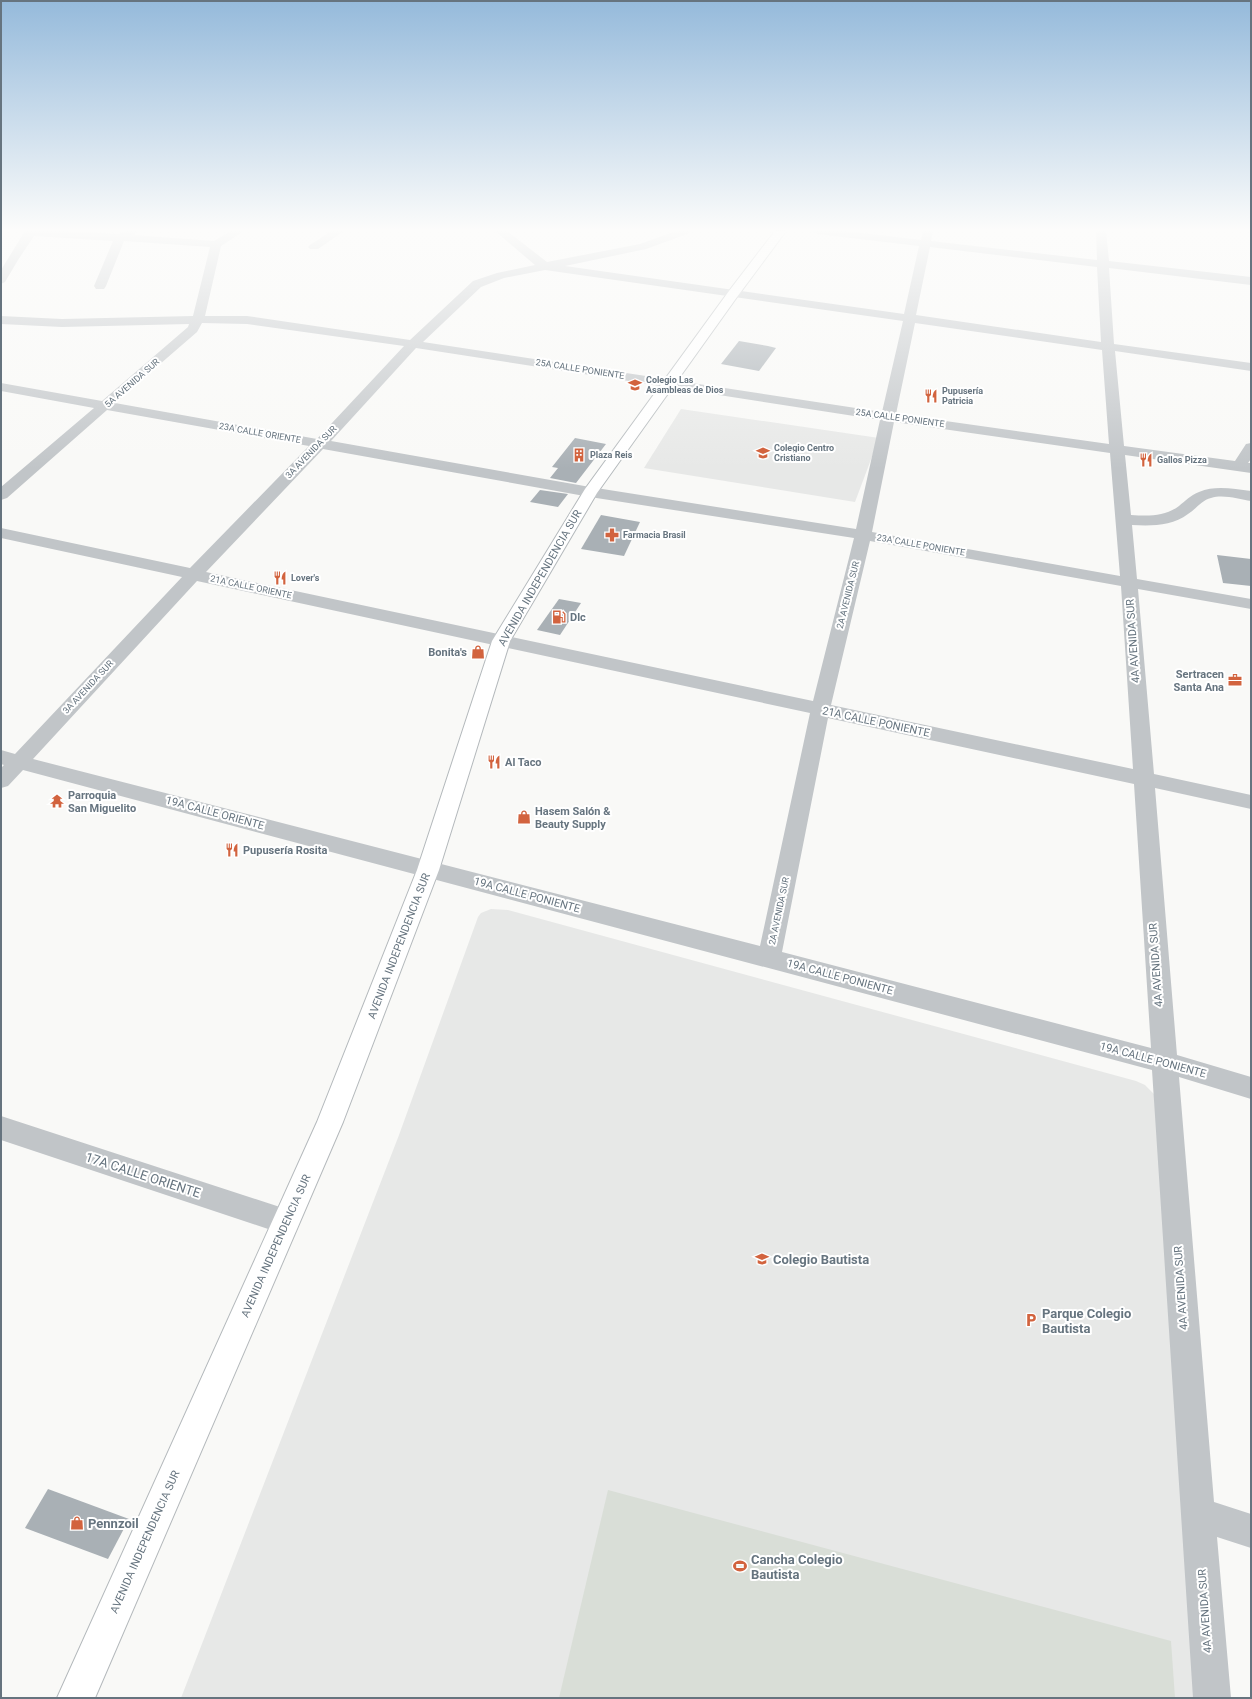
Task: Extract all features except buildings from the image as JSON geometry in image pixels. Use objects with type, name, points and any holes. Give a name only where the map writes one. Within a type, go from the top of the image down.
[{"type":"main road","name":"AVENIDA INDEPENDENCIA SUR","points":[[76,1698],[330,1122],[428,870],[501,642],[590,492],[721,310]]},
{"type":"street","name":"5A AVENIDA SUR","points":[[1,495],[189,333],[195,326],[200,310]]},
{"type":"street","name":"3A AVENIDA SUR","points":[[1,781],[10,760],[320,444],[412,344],[449,310]]},
{"type":"street","points":[[848,310],[1251,367]]},
{"type":"street","name":"2A AVENIDA SUR","points":[[769,959],[820,710],[863,535],[911,310]]},
{"type":"street","name":"4A AVENIDA SUR","points":[[1106,310],[1129,582],[1212,1698]]},
{"type":"street","name":"25A CALLE PONIENTE","points":[[1,320],[62,323],[198,319],[246,320],[887,417],[1245,467]]},
{"type":"street","name":"23A CALLE ORIENTE","points":[[1,387],[590,492]]},
{"type":"street","points":[[1245,467],[1251,446]]},
{"type":"street","name":"23A CALLE PONIENTE","points":[[590,492],[863,535],[1251,604]]},
{"type":"street","points":[[1123,519],[1155,520],[1168,518],[1179,514],[1205,494],[1213,492],[1251,496]]},
{"type":"street","name":"21A CALLE ORIENTE","points":[[1,533],[501,642]]},
{"type":"street","name":"21A CALLE PONIENTE","points":[[501,642],[1251,802]]},
{"type":"street","name":"19A CALLE ORIENTE","points":[[10,760],[428,870]]},
{"type":"street","name":"19A CALLE PONIENTE","points":[[428,870],[1164,1062],[1251,1088]]},
{"type":"street","name":"17A CALLE ORIENTE","points":[[1,1128],[286,1222]]},
{"type":"street","points":[[1198,1514],[1251,1531]]},
{"type":"shaded area","name":"Colegio Centro Cristiano","points":[[681,409],[879,438],[855,502],[644,468]]},
{"type":"shaded area","name":"Colegio Bautista","points":[[491,909],[508,910],[1136,1081],[1145,1085],[1154,1094],[1200,1698],[181,1698],[399,1135],[478,917],[481,913]]},
{"type":"shaded area","name":"Cancha Colegio Bautista","points":[[608,1490],[1171,1641],[1175,1698],[559,1698]]},
{"type":"place","name":"Colegio Las Asambleas de Dios","points":[[635,385]]},
{"type":"place","name":"Pupusería Patricia","points":[[931,396]]},
{"type":"place","name":"Colegio Centro Cristiano","points":[[763,453]]},
{"type":"place","name":"Plaza Reis","points":[[579,455]]},
{"type":"place","name":"Gallos Pizza","points":[[1146,460]]},
{"type":"place","name":"Farmacia Brasil","points":[[612,535]]},
{"type":"place","name":"Lover's","points":[[280,578]]},
{"type":"place","name":"Dlc","points":[[559,617]]},
{"type":"place","name":"Bonita's","points":[[478,652]]},
{"type":"place","name":"Sertracen Santa Ana","points":[[1235,680]]},
{"type":"place","name":"Al Taco","points":[[494,762]]},
{"type":"place","name":"Parroquia San Miguelito","points":[[57,801]]},
{"type":"place","name":"Hasem Salón & Beauty Supply","points":[[524,817]]},
{"type":"place","name":"Pupusería Rosita","points":[[232,850]]},
{"type":"place","name":"Colegio Bautista","points":[[762,1259]]},
{"type":"place","name":"Parque Colegio Bautista","points":[[1031,1320]]},
{"type":"place","name":"Pennzoil","points":[[77,1523]]},
{"type":"place","name":"Cancha Colegio Bautista","points":[[740,1566]]}]
